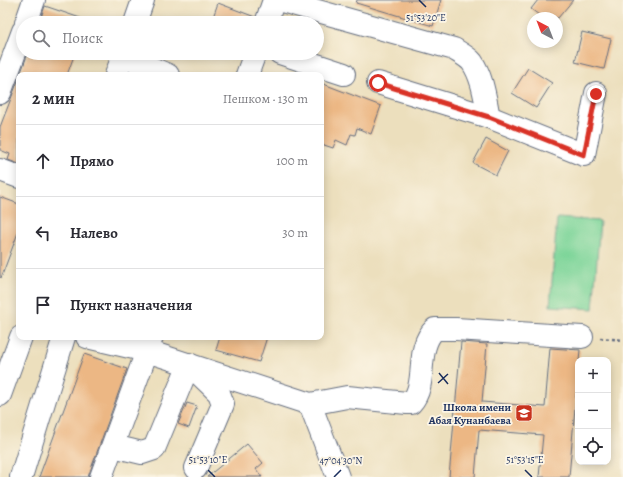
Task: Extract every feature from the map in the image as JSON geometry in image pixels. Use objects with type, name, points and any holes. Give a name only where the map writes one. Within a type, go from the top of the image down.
[{"type":"main road","points":[[28,16],[34,0]]},
{"type":"main road","points":[[137,16],[143,0]]},
{"type":"main road","points":[[268,16],[274,0]]},
{"type":"main road","points":[[278,0],[454,49],[471,61],[478,74],[483,88],[489,117]]},
{"type":"main road","points":[[0,93],[16,50]]},
{"type":"main road","points":[[248,72],[252,60]]},
{"type":"main road","points":[[301,60],[344,74]]},
{"type":"main road","points":[[121,61],[158,72]]},
{"type":"main road","points":[[378,83],[489,117],[584,155],[596,94]]},
{"type":"main road","points":[[0,170],[16,176]]},
{"type":"main road","points":[[114,340],[150,344],[189,364],[310,404],[346,397],[411,403],[417,396],[423,350],[429,335],[435,329],[582,337]]},
{"type":"main road","points":[[0,395],[20,340]]},
{"type":"main road","points":[[21,477],[63,340]]},
{"type":"main road","points":[[101,477],[150,344]]},
{"type":"main road","points":[[113,446],[142,454],[154,449],[189,364]]},
{"type":"main road","points":[[189,364],[219,393],[223,404],[196,468]]},
{"type":"main road","points":[[310,404],[338,477]]},
{"type":"path","points":[[582,337],[623,340]]},
{"type":"green space","points":[[557,218],[600,221],[593,309],[550,306]]},
{"type":"building","points":[[357,0],[441,0],[433,26],[356,3]]},
{"type":"building","points":[[538,0],[573,0],[563,12],[535,12],[531,9]]},
{"type":"building","points":[[218,3],[252,16],[213,16]]},
{"type":"building","points":[[45,6],[74,16],[41,16]]},
{"type":"building","points":[[582,32],[611,39],[604,69],[575,62]]},
{"type":"building","points":[[25,60],[72,60],[68,72],[21,72]]},
{"type":"building","points":[[528,68],[552,83],[536,108],[512,93]]},
{"type":"building","points":[[324,84],[381,106],[371,134],[357,128],[355,135],[351,134],[347,145],[336,140],[333,148],[324,145]]},
{"type":"building","points":[[16,86],[16,163],[8,160],[10,154],[0,150],[0,127]]},
{"type":"building","points":[[486,139],[508,151],[496,175],[473,163]]},
{"type":"building","points":[[0,197],[16,203],[16,238],[1,278]]},
{"type":"building","points":[[219,340],[266,340],[259,362],[216,350]]},
{"type":"building","points":[[461,342],[487,344],[482,402],[545,407],[550,348],[580,350],[579,357],[575,357],[575,408],[569,477],[539,477],[543,435],[479,430],[475,477],[449,477]]},
{"type":"building","points":[[84,354],[127,369],[88,477],[39,477]]},
{"type":"building","points":[[187,403],[197,406],[189,428],[178,424]]},
{"type":"building","points":[[247,444],[263,463],[256,469],[262,477],[207,477]]},
{"type":"place","name":"Школа имени Абая Кунанбаева","points":[[524,413]]},
{"type":"route","points":[[378,83],[489,117],[584,155],[596,94]]}]
